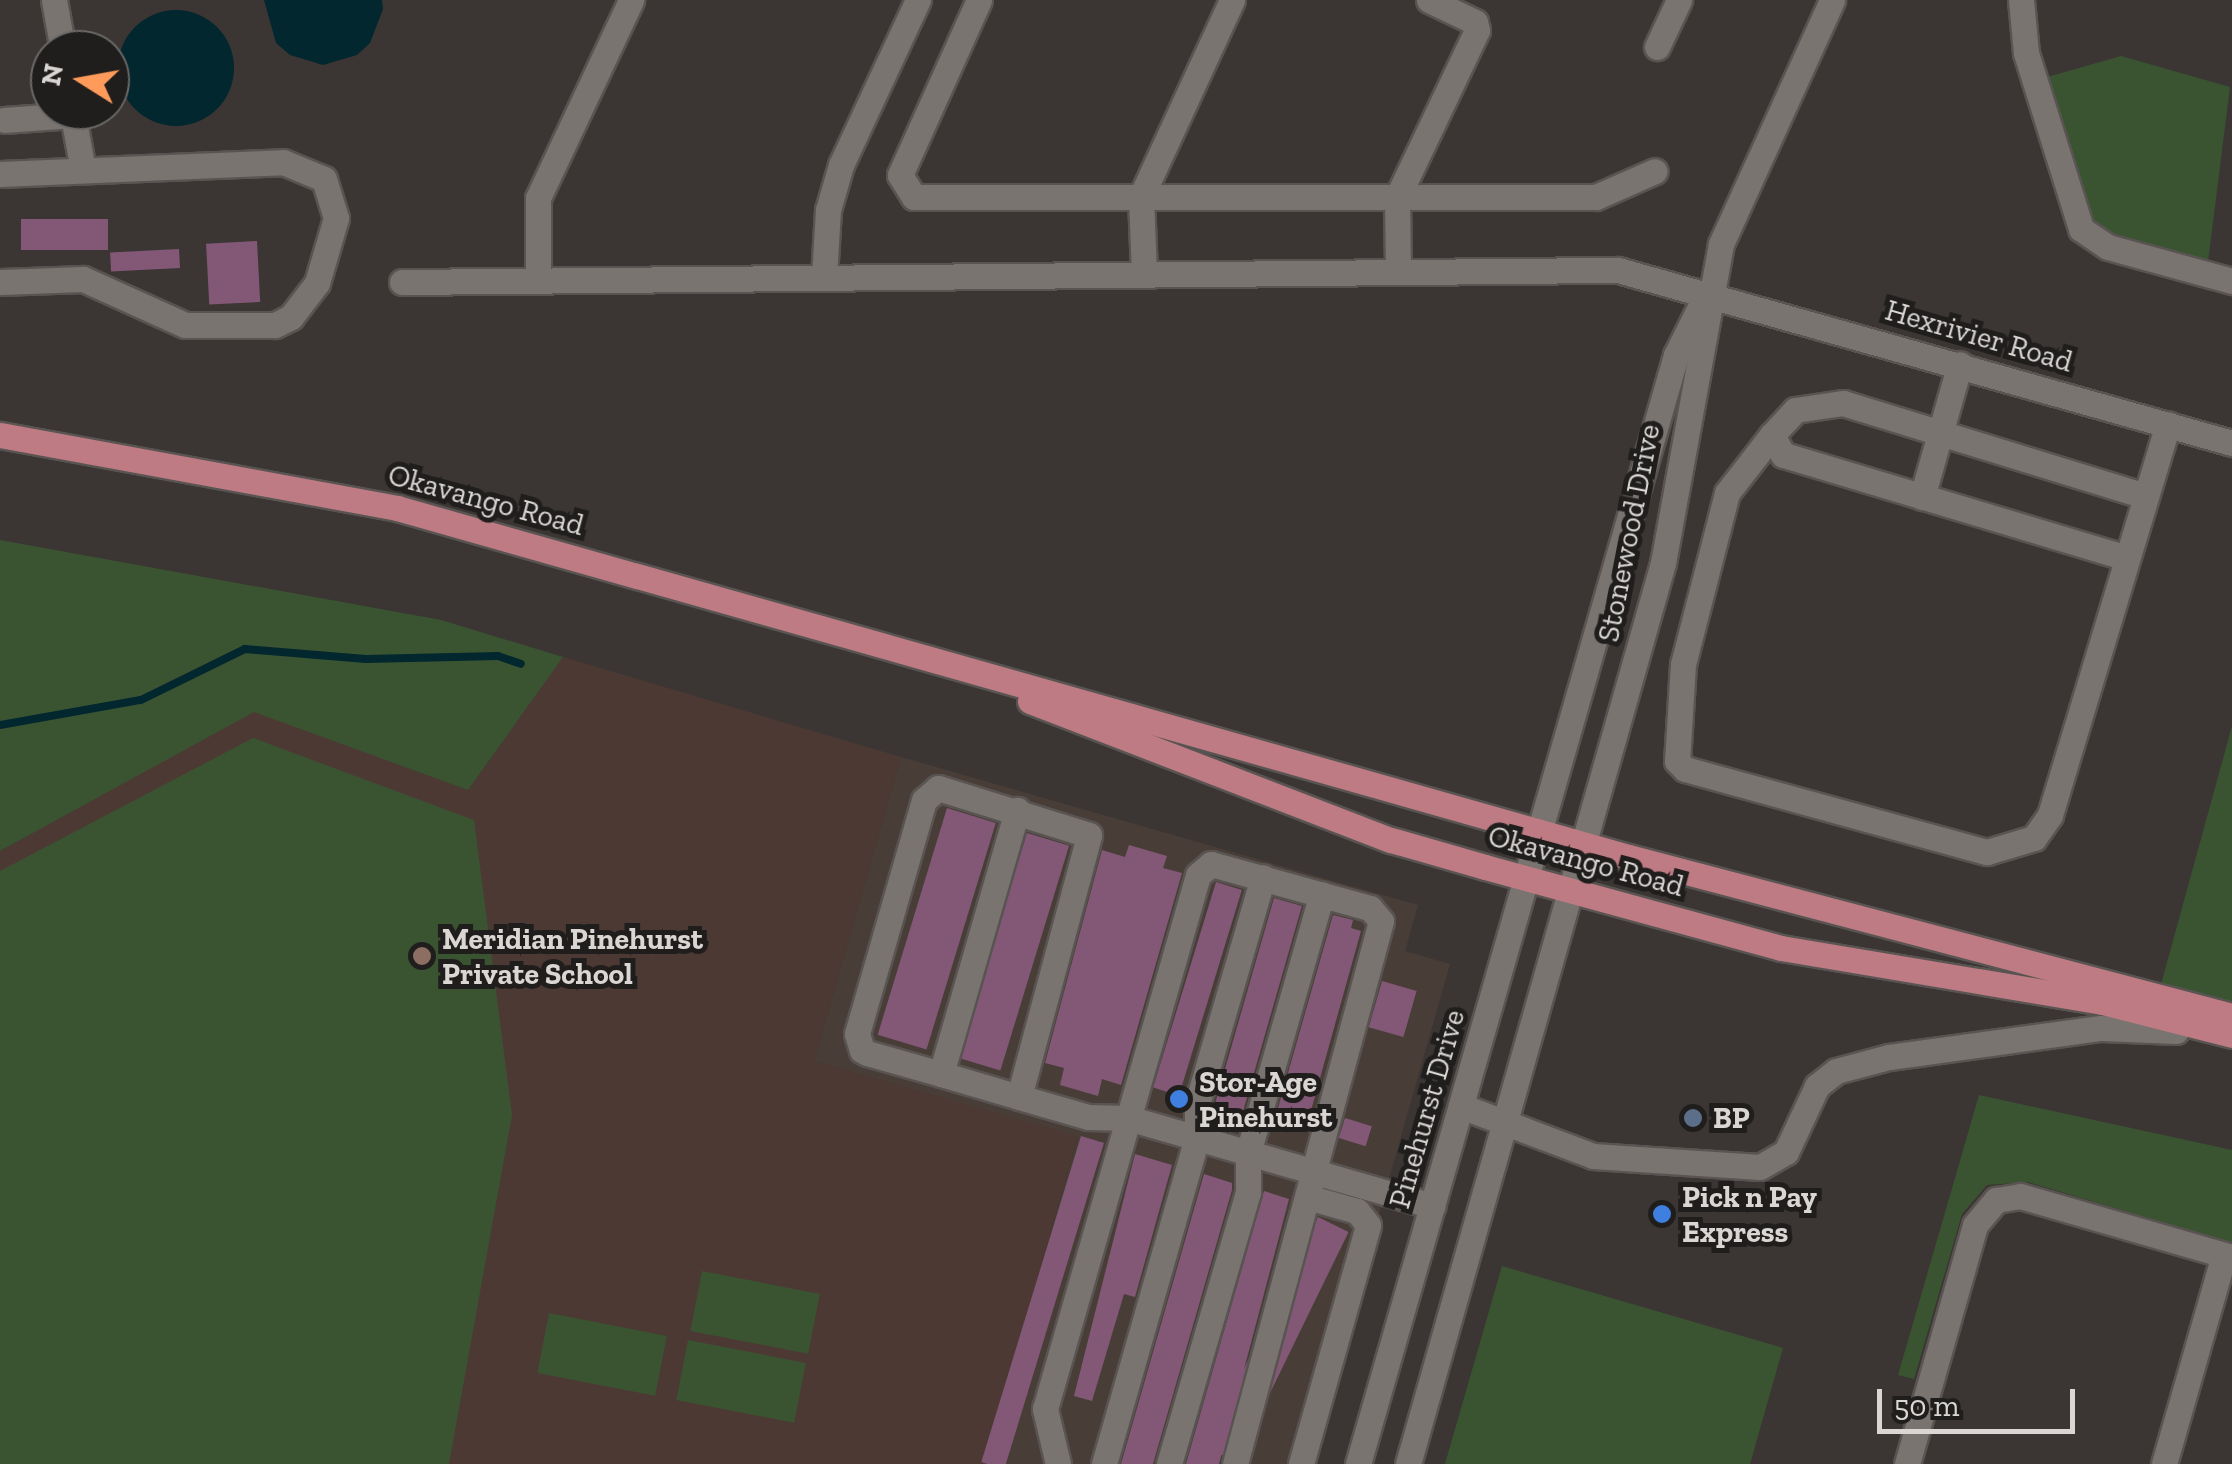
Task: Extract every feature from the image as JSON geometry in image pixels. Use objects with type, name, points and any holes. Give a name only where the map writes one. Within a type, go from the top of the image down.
[{"type":"main road","name":"Okavango Road","points":[[0,435],[75,443],[397,508],[1586,845],[2232,1016]]},
{"type":"main road","name":"Okavango Road","points":[[948,664],[1116,738],[1392,840],[1526,879],[1781,948],[2102,1002],[2219,1032]]},
{"type":"street","points":[[54,0],[59,30]]},
{"type":"street","points":[[538,280],[538,198],[632,0]]},
{"type":"street","points":[[824,277],[828,210],[841,165],[918,0]]},
{"type":"street","points":[[980,0],[900,176],[904,189],[914,197],[1596,196],[1654,171]]},
{"type":"street","points":[[1144,272],[1141,197],[1232,0]]},
{"type":"street","points":[[1398,269],[1397,198],[1477,30],[1475,22],[1430,0]]},
{"type":"street","points":[[1657,47],[1678,0]]},
{"type":"street","name":"Stonewood Drive","points":[[1586,845],[1663,563],[1708,292],[1732,211],[1832,0]]},
{"type":"street","points":[[2021,0],[2026,53],[2081,230],[2108,247],[2232,280]]},
{"type":"street","points":[[4,120],[30,117]]},
{"type":"street","points":[[76,130],[83,170]]},
{"type":"street","points":[[0,174],[284,162],[305,167],[332,196],[334,242],[306,300],[276,325],[185,325],[84,279],[0,282]]},
{"type":"street","name":"Hexrivier Road","points":[[402,282],[1398,269],[1618,270],[1708,292],[2232,442]]},
{"type":"street","name":"Stonewood Drive","points":[[1556,772],[1676,354],[1708,292]]},
{"type":"street","points":[[1922,498],[1960,364]]},
{"type":"street","points":[[2146,496],[1941,429],[1843,402],[1795,410],[1727,493],[1676,704],[1674,741],[1686,769],[1987,852],[2022,844],[2050,816],[2168,424]]},
{"type":"street","points":[[1772,435],[1783,455],[2127,558]]},
{"type":"street","name":"Pinehurst Drive","points":[[1358,1464],[1556,772]]},
{"type":"street","points":[[1019,1097],[1091,841],[1080,828],[944,788],[927,794],[857,1034],[867,1053],[1088,1117],[1128,1118],[1433,1206]]},
{"type":"street","points":[[941,1074],[1017,810]]},
{"type":"street","points":[[1408,1464],[1586,845]]},
{"type":"street","points":[[1058,1464],[1045,1409],[1201,870],[1217,864],[1370,908],[1381,921],[1310,1171],[1310,1198],[1234,1464]]},
{"type":"street","points":[[1104,1464],[1198,1138],[1197,1104],[1262,877]]},
{"type":"street","points":[[1170,1464],[1248,1192],[1248,1153],[1322,894]]},
{"type":"street","points":[[1461,1106],[1593,1156],[1760,1167],[1786,1152],[1817,1086],[1836,1071],[1889,1058],[2101,1028],[2219,1032]]},
{"type":"street","points":[[1906,1464],[1976,1225],[1996,1200],[2020,1196],[2228,1256],[2164,1464]]},
{"type":"street","points":[[1301,1464],[1368,1225],[1357,1212],[1310,1198]]},
{"type":"shaded area","name":"Meridian Pinehurst Private School","points":[[563,657],[901,757],[814,1061],[1078,1136],[985,1464],[0,1464],[0,851],[254,711],[468,790]]},
{"type":"shaded area","name":"Stor-Age Pinehurst","points":[[901,757],[1418,905],[1405,951],[1450,964],[1308,1464],[985,1464],[1078,1137],[814,1061]]},
{"type":"green space","points":[[2121,56],[2230,87],[2208,262],[2104,234],[2087,221],[2044,78]]},
{"type":"green space","points":[[0,540],[441,620],[563,657],[468,790],[254,712],[0,851]]},
{"type":"green space","points":[[2232,726],[2232,1008],[2160,988]]},
{"type":"green space","points":[[253,738],[474,820],[512,1115],[449,1464],[0,1464],[0,871]]},
{"type":"green space","points":[[1979,1095],[2232,1150],[2232,1243],[2028,1182],[1987,1185],[1962,1214],[1914,1379],[1898,1375]]},
{"type":"green space","points":[[1502,1266],[1783,1348],[1750,1464],[1445,1464]]},
{"type":"green space","points":[[702,1271],[820,1294],[808,1354],[690,1331]]},
{"type":"green space","points":[[549,1313],[667,1336],[655,1396],[537,1373]]},
{"type":"green space","points":[[688,1340],[806,1363],[794,1423],[676,1400]]},
{"type":"water","points":[[264,0],[382,0],[383,9],[370,43],[357,55],[323,65],[290,55],[276,43]]},
{"type":"water","points":[[176,10],[198,14],[217,27],[233,57],[230,90],[217,109],[198,122],[176,126],[154,122],[130,103],[130,33],[154,14]]},
{"type":"building","points":[[21,219],[108,219],[108,250],[21,250]]},
{"type":"building","points":[[257,241],[260,302],[209,305],[206,244]]},
{"type":"building","points":[[179,249],[180,268],[111,272],[110,253]]},
{"type":"building","points":[[947,808],[996,823],[926,1050],[878,1035]]},
{"type":"building","points":[[1027,833],[1069,846],[1000,1071],[958,1058]]},
{"type":"building","points":[[1129,845],[1167,856],[1163,868],[1182,873],[1121,1085],[1102,1079],[1098,1096],[1060,1085],[1064,1068],[1045,1063],[1102,850],[1125,857]]},
{"type":"building","points":[[1216,882],[1242,890],[1179,1095],[1153,1088]]},
{"type":"building","points":[[1274,898],[1302,906],[1242,1114],[1214,1106]]},
{"type":"building","points":[[1333,915],[1353,920],[1351,928],[1361,931],[1305,1132],[1274,1122]]},
{"type":"building","points":[[1382,981],[1417,991],[1403,1037],[1369,1027]]},
{"type":"building","points":[[1345,1118],[1372,1126],[1366,1146],[1339,1138]]},
{"type":"building","points":[[1081,1136],[1104,1143],[1006,1464],[981,1462]]},
{"type":"building","points":[[1135,1154],[1172,1165],[1135,1297],[1124,1294],[1092,1401],[1074,1396]]},
{"type":"building","points":[[1204,1174],[1232,1183],[1232,1190],[1153,1464],[1121,1464]]},
{"type":"building","points":[[1264,1191],[1289,1199],[1219,1464],[1186,1464]]},
{"type":"building","points":[[1318,1217],[1349,1232],[1236,1462],[1206,1447]]},
{"type":"waterway","points":[[0,725],[141,700],[245,649],[366,659],[498,656],[521,664]]},
{"type":"place","name":"Meridian Pinehurst Private School","points":[[422,956]]},
{"type":"place","name":"Stor-Age Pinehurst","points":[[1179,1099]]},
{"type":"place","name":"BP","points":[[1693,1118]]},
{"type":"place","name":"Pick n Pay Express","points":[[1662,1214]]}]
